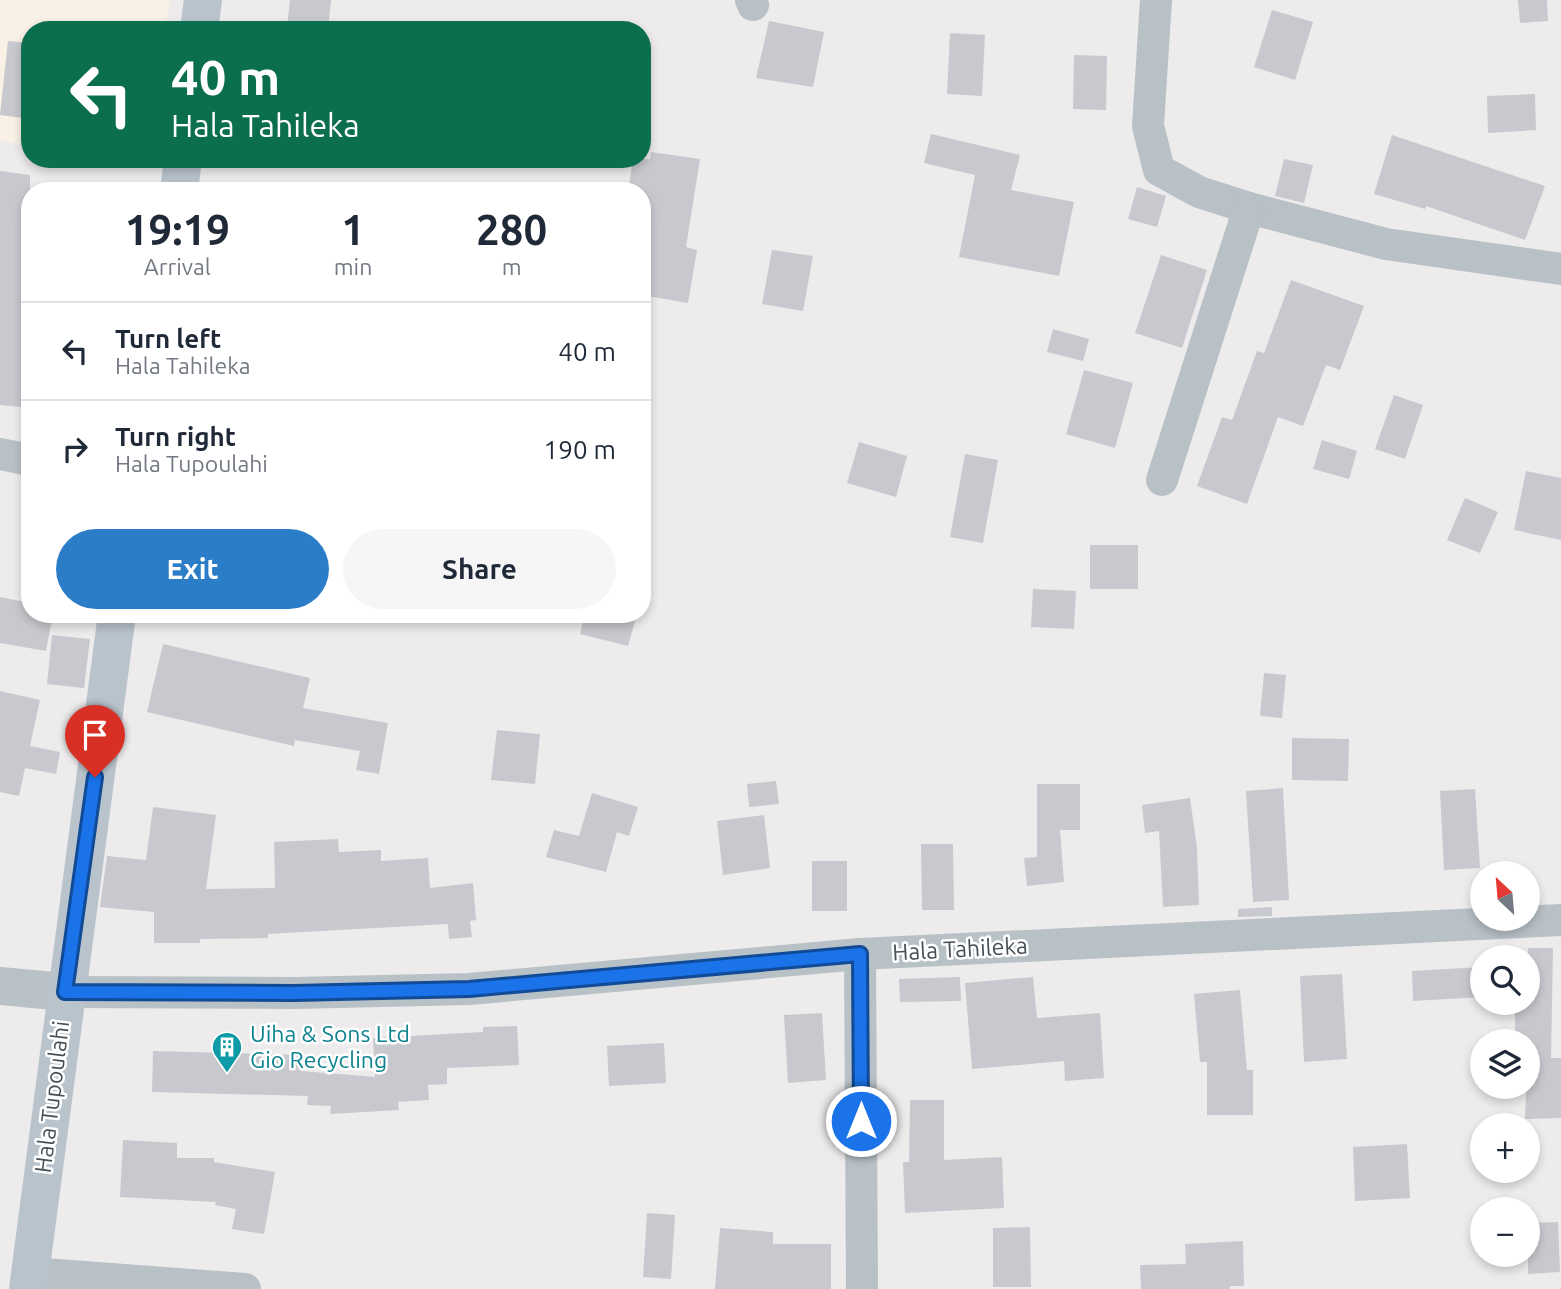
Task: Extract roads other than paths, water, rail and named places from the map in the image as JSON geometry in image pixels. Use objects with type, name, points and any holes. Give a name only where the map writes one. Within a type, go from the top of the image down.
[{"type":"main road","points":[[200,21],[203,0]]},
{"type":"main road","name":"Hala Tupoulahi","points":[[29,1281],[116,623]]},
{"type":"street","points":[[1156,0],[1148,126],[1159,170],[1199,192],[1386,244],[1561,269]]},
{"type":"street","points":[[1162,480],[1249,208]]},
{"type":"street","points":[[0,454],[21,458]]},
{"type":"street","name":"Hala Tahileka","points":[[65,992],[294,993],[469,989],[860,954],[1561,920]]},
{"type":"street","points":[[860,954],[862,1289]]},
{"type":"street","points":[[0,986],[65,992]]},
{"type":"street","points":[[29,1281],[245,1289]]},
{"type":"place","name":"Uiha & Sons Ltd Gio Recycling","points":[[227,1074]]}]
